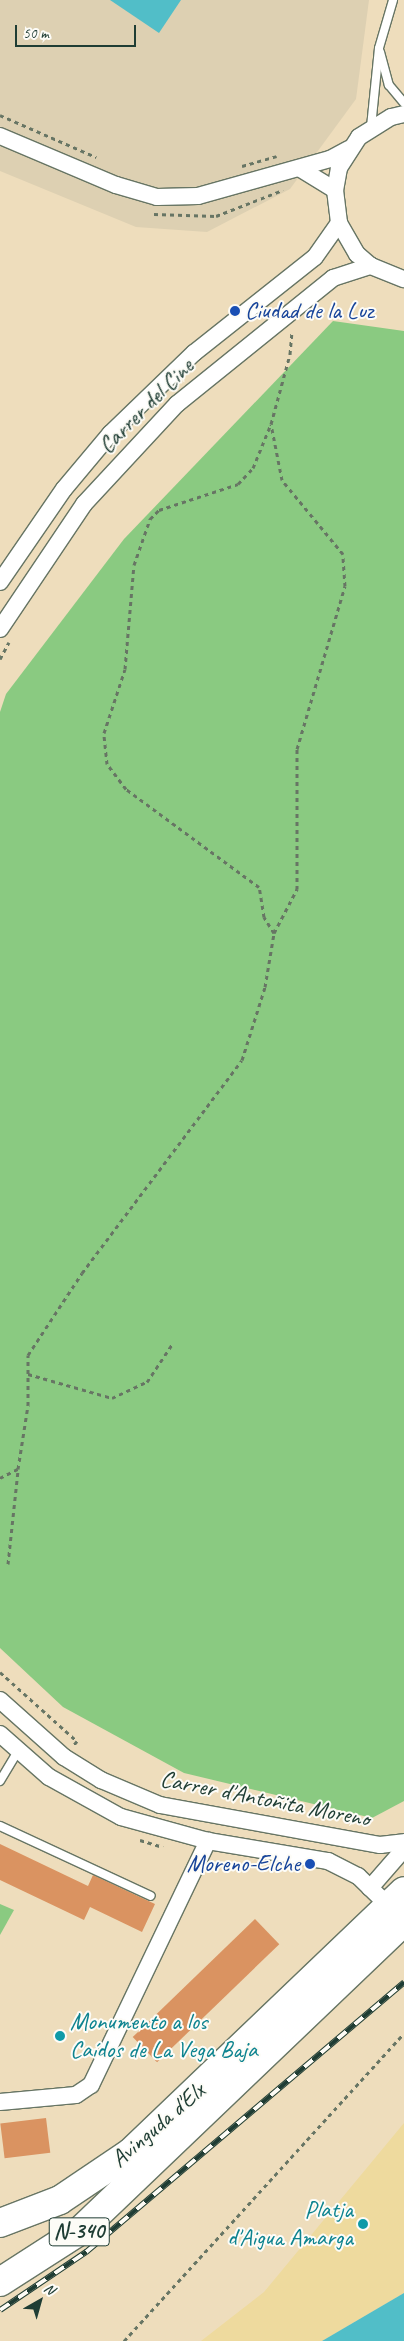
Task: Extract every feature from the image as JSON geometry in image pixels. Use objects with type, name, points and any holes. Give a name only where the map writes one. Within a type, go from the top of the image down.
[{"type":"highway","name":"Avinguda d'Elx","points":[[146,2166],[394,1905]]},
{"type":"highway","name":"Avinguda d'Elx","points":[[0,2223],[60,2200],[130,2153],[394,1905]]},
{"type":"highway","points":[[0,2237],[69,2213],[146,2166]]},
{"type":"highway","name":"N-340","points":[[0,2282],[81,2230],[146,2166]]},
{"type":"street","points":[[0,136],[116,185],[157,197],[198,196],[299,168],[349,149],[371,127],[404,114]]},
{"type":"street","points":[[349,149],[335,190],[338,223],[346,240],[371,266],[404,279]]},
{"type":"street","points":[[299,168],[335,190]]},
{"type":"street","name":"Carrer del Cine","points":[[0,582],[54,502],[110,434],[194,353],[315,257],[338,223]]},
{"type":"street","name":"Carrer del Cine","points":[[6,632],[84,504],[177,404],[333,278],[371,266]]},
{"type":"street","name":"Carrer d'Antoñita Moreno","points":[[0,1700],[64,1757],[102,1780],[160,1805],[380,1845],[404,1842]]},
{"type":"street","name":"Carrer d'Antoñita Moreno","points":[[0,1734],[49,1777],[104,1809],[152,1828],[208,1841],[328,1861],[346,1868],[394,1905]]},
{"type":"street","points":[[0,2102],[76,2095],[91,2085],[208,1841]]},
{"type":"street","name":"Avinguda d'Elx","points":[[394,1905],[404,1849]]},
{"type":"lane","points":[[371,127],[379,48],[394,0]]},
{"type":"lane","points":[[379,48],[389,85],[404,104]]},
{"type":"lane","points":[[0,1781],[18,1751]]},
{"type":"lane","points":[[0,1826],[151,1896]]},
{"type":"path","points":[[0,115],[105,162]]},
{"type":"path","points":[[237,168],[281,155]]},
{"type":"path","points":[[285,334],[298,323]]},
{"type":"path","points":[[274,933],[264,917],[259,887],[126,789],[107,764],[104,733],[125,668],[134,565],[150,519],[158,510],[238,484],[254,468],[271,424],[290,354],[292,329]]},
{"type":"path","points":[[8,1564],[28,1374],[28,1355],[82,1273],[242,1060],[265,987],[274,933],[297,889],[297,749],[345,586],[343,554],[282,480],[271,424]]},
{"type":"path","points":[[0,659],[6,632]]},
{"type":"path","points":[[28,1374],[112,1398],[148,1382],[174,1343]]},
{"type":"path","points":[[0,1478],[18,1469]]},
{"type":"path","points":[[0,1672],[76,1741],[72,1747]]},
{"type":"path","points":[[0,1681],[22,1701]]},
{"type":"path","points":[[50,1727],[72,1747],[81,1750]]},
{"type":"path","points":[[124,2341],[404,2033]]},
{"type":"shaded area","points":[[0,0],[369,0],[356,99],[290,189],[207,232],[136,227],[0,171]]},
{"type":"green space","points":[[333,321],[404,331],[404,1801],[372,1818],[184,1773],[63,1707],[0,1648],[0,712],[6,694],[124,539]]},
{"type":"green space","points":[[0,1904],[14,1910],[0,1935]]},
{"type":"sand","name":"Platja d'Aigua Amarga","points":[[404,2123],[404,2293],[322,2341],[201,2341],[264,2292]]},
{"type":"water","points":[[110,0],[181,0],[159,33]]},
{"type":"water","points":[[404,2293],[404,2341],[322,2341]]},
{"type":"building","points":[[0,1844],[88,1886],[93,1875],[155,1904],[142,1932],[90,1907],[84,1920],[0,1880]]},
{"type":"building","points":[[255,1919],[279,1944],[157,2062],[133,2037]]},
{"type":"building","points":[[46,2118],[50,2153],[5,2158],[0,2124]]},
{"type":"railway","points":[[0,2310],[86,2252],[404,1982]]},
{"type":"place","name":"Ciudad de la Luz","points":[[235,311]]},
{"type":"place","name":"Moreno-Elche","points":[[310,1864]]},
{"type":"place","name":"Monumento a los Caídos de La Vega Baja","points":[[60,2036]]},
{"type":"place","name":"Platja d'Aigua Amarga","points":[[363,2224]]}]
